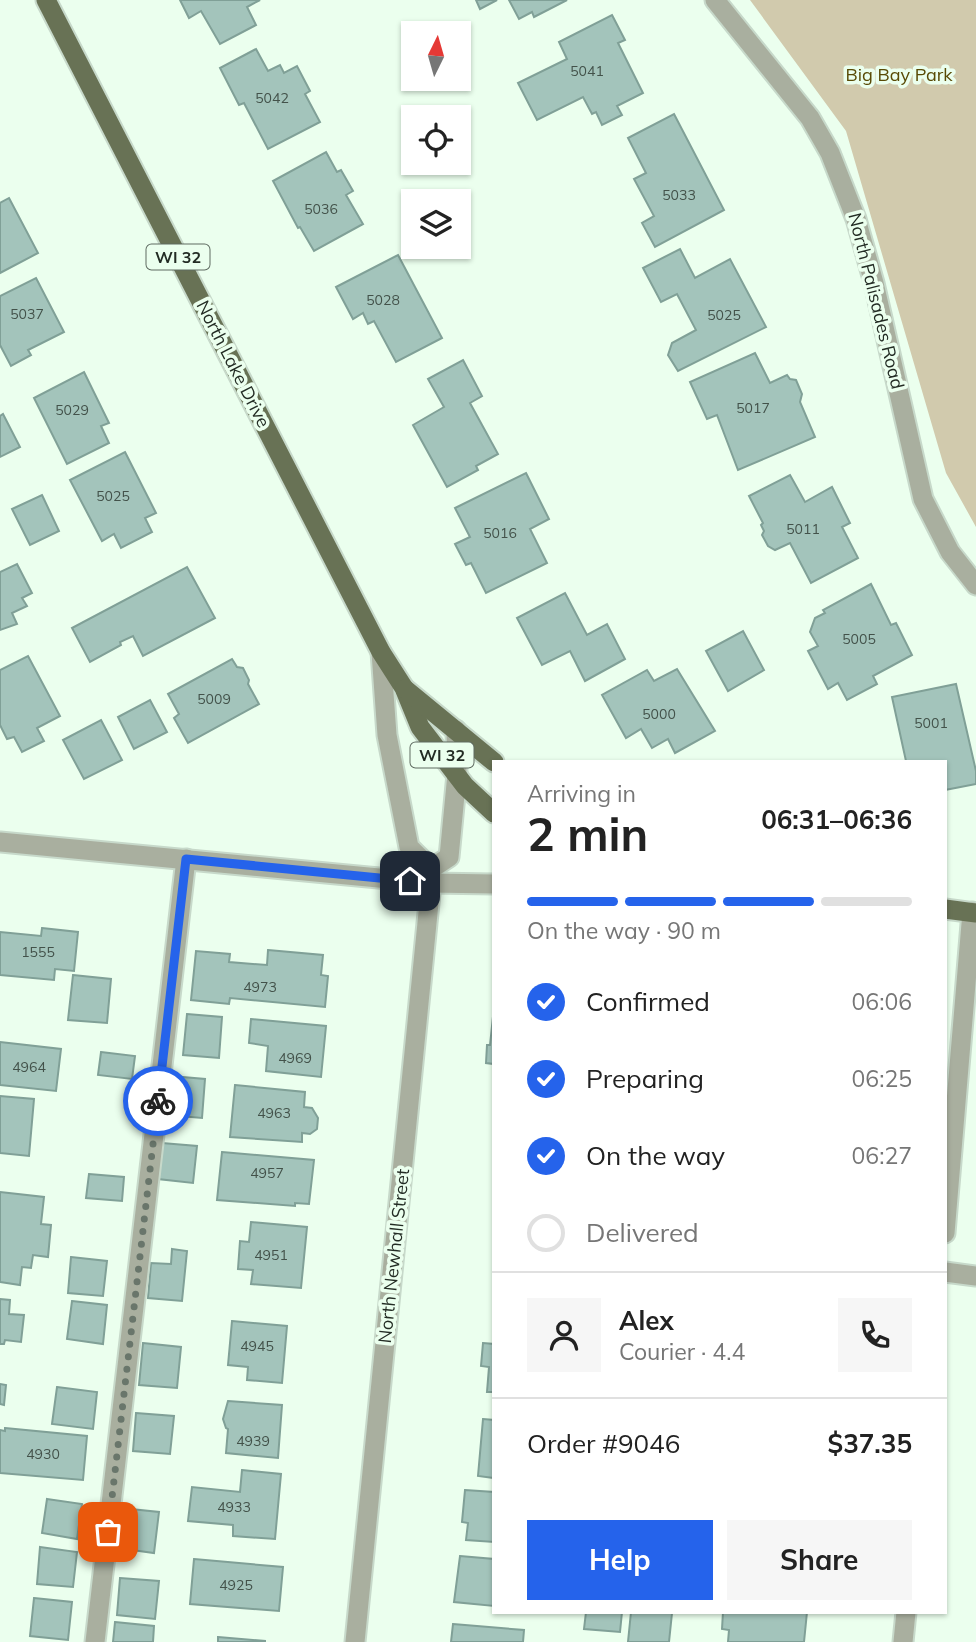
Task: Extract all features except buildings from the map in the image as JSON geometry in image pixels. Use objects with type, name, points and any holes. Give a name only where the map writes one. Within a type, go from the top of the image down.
[{"type":"main road","name":"North Lake Drive","points":[[46,0],[381,652],[404,688],[420,727],[465,786],[492,811]]},
{"type":"main road","name":"North Lake Drive","points":[[404,688],[492,760]]},
{"type":"main road","points":[[947,909],[974,913]]},
{"type":"street","name":"North Palisades Road","points":[[715,0],[810,118],[830,153],[856,219],[874,283],[923,499],[950,552],[976,585]]},
{"type":"street","points":[[381,652],[387,735],[409,847],[431,876]]},
{"type":"street","points":[[431,876],[449,857],[457,774],[456,730]]},
{"type":"street","points":[[0,842],[186,859],[431,876],[492,884]]},
{"type":"street","points":[[95,1642],[186,859]]},
{"type":"street","name":"North Newhall Street","points":[[355,1642],[431,876]]},
{"type":"street","points":[[947,1211],[974,913]]},
{"type":"street","points":[[947,1272],[976,1276]]},
{"type":"street","points":[[903,1642],[906,1614]]},
{"type":"green space","name":"Big Bay Park","points":[[750,0],[976,0],[976,527],[946,473],[846,131]]},
{"type":"way so far","points":[[108,1532],[158,1101]]},
{"type":"route","points":[[158,1101],[186,859],[410,881]]}]
